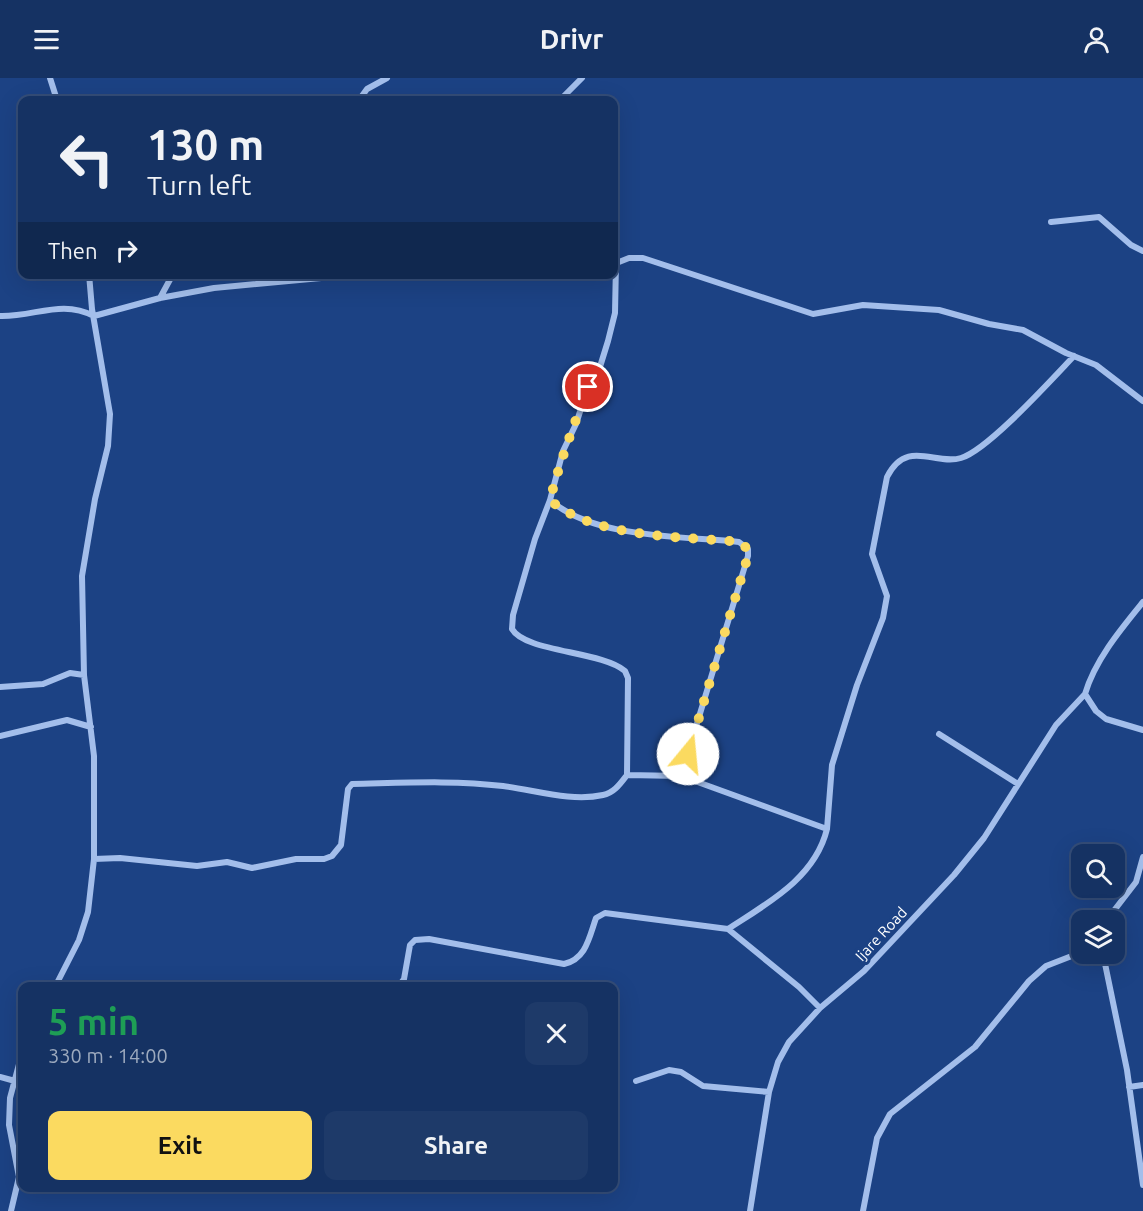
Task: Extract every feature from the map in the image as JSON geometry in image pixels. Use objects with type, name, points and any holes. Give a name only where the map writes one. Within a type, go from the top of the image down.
[{"type":"street","points":[[50,78],[56,96]]},
{"type":"street","points":[[362,96],[367,89],[387,78]]},
{"type":"street","points":[[564,96],[582,78]]},
{"type":"street","points":[[1051,222],[1099,217],[1131,245],[1143,251]]},
{"type":"street","points":[[618,262],[629,258],[643,258],[813,314],[863,306],[951,312],[989,324],[1023,330],[1096,365],[1143,401]]},
{"type":"street","points":[[58,982],[79,940],[88,912],[94,859],[94,765],[84,675],[82,576],[95,499],[108,446],[110,414],[90,279]]},
{"type":"street","points":[[160,298],[170,279]]},
{"type":"street","points":[[0,316],[74,307],[94,316],[160,298],[214,288],[310,279]]},
{"type":"street","points":[[94,859],[120,858],[197,866],[226,862],[252,868],[290,860],[324,859],[332,856],[341,845],[348,789],[352,784],[421,782],[495,786],[573,797],[610,793],[627,776],[628,678],[625,671],[600,660],[522,639],[512,628],[513,615],[535,538],[550,500],[563,451],[576,424],[588,387],[599,370],[608,341],[615,313],[615,279]]},
{"type":"street","points":[[728,929],[774,899],[810,867],[822,848],[827,829],[832,765],[857,685],[883,618],[887,596],[872,554],[887,477],[892,468],[901,460],[914,456],[926,454],[954,459],[971,453],[1011,420],[1074,356]]},
{"type":"street","points":[[550,500],[563,511],[609,527],[654,535],[739,542],[748,549],[748,556],[681,776]]},
{"type":"street","name":"Ijare Road","points":[[750,1211],[769,1092],[778,1062],[789,1042],[820,1008],[864,971],[954,874],[984,838],[1056,725],[1085,694],[1089,682],[1109,647],[1143,602]]},
{"type":"street","points":[[0,687],[43,684],[70,673],[84,675]]},
{"type":"street","points":[[1085,694],[1096,711],[1106,719],[1143,730]]},
{"type":"street","points":[[0,736],[67,720],[91,728]]},
{"type":"street","points":[[939,734],[1018,784]]},
{"type":"street","points":[[627,776],[681,776],[827,829]]},
{"type":"street","points":[[1114,910],[1136,882],[1143,857]]},
{"type":"street","points":[[402,982],[405,979],[410,945],[415,940],[429,939],[564,964],[575,962],[583,954],[599,915],[728,929],[799,987],[820,1008]]},
{"type":"street","points":[[863,1211],[877,1138],[890,1114],[975,1047],[1029,981],[1046,966],[1059,958],[1071,955]]},
{"type":"street","points":[[1105,964],[1129,1087],[1143,1185]]},
{"type":"street","points":[[18,1069],[10,1098],[9,1125],[18,1172]]},
{"type":"street","points":[[636,1082],[669,1070],[681,1072],[703,1086],[769,1092]]},
{"type":"street","points":[[0,1077],[15,1081]]},
{"type":"street","points":[[1129,1087],[1143,1085]]},
{"type":"street","points":[[11,1211],[18,1181]]},
{"type":"route","points":[[588,387],[576,424],[563,451],[550,500],[563,511],[609,527],[654,535],[739,542],[748,549],[748,556],[688,754]]}]
